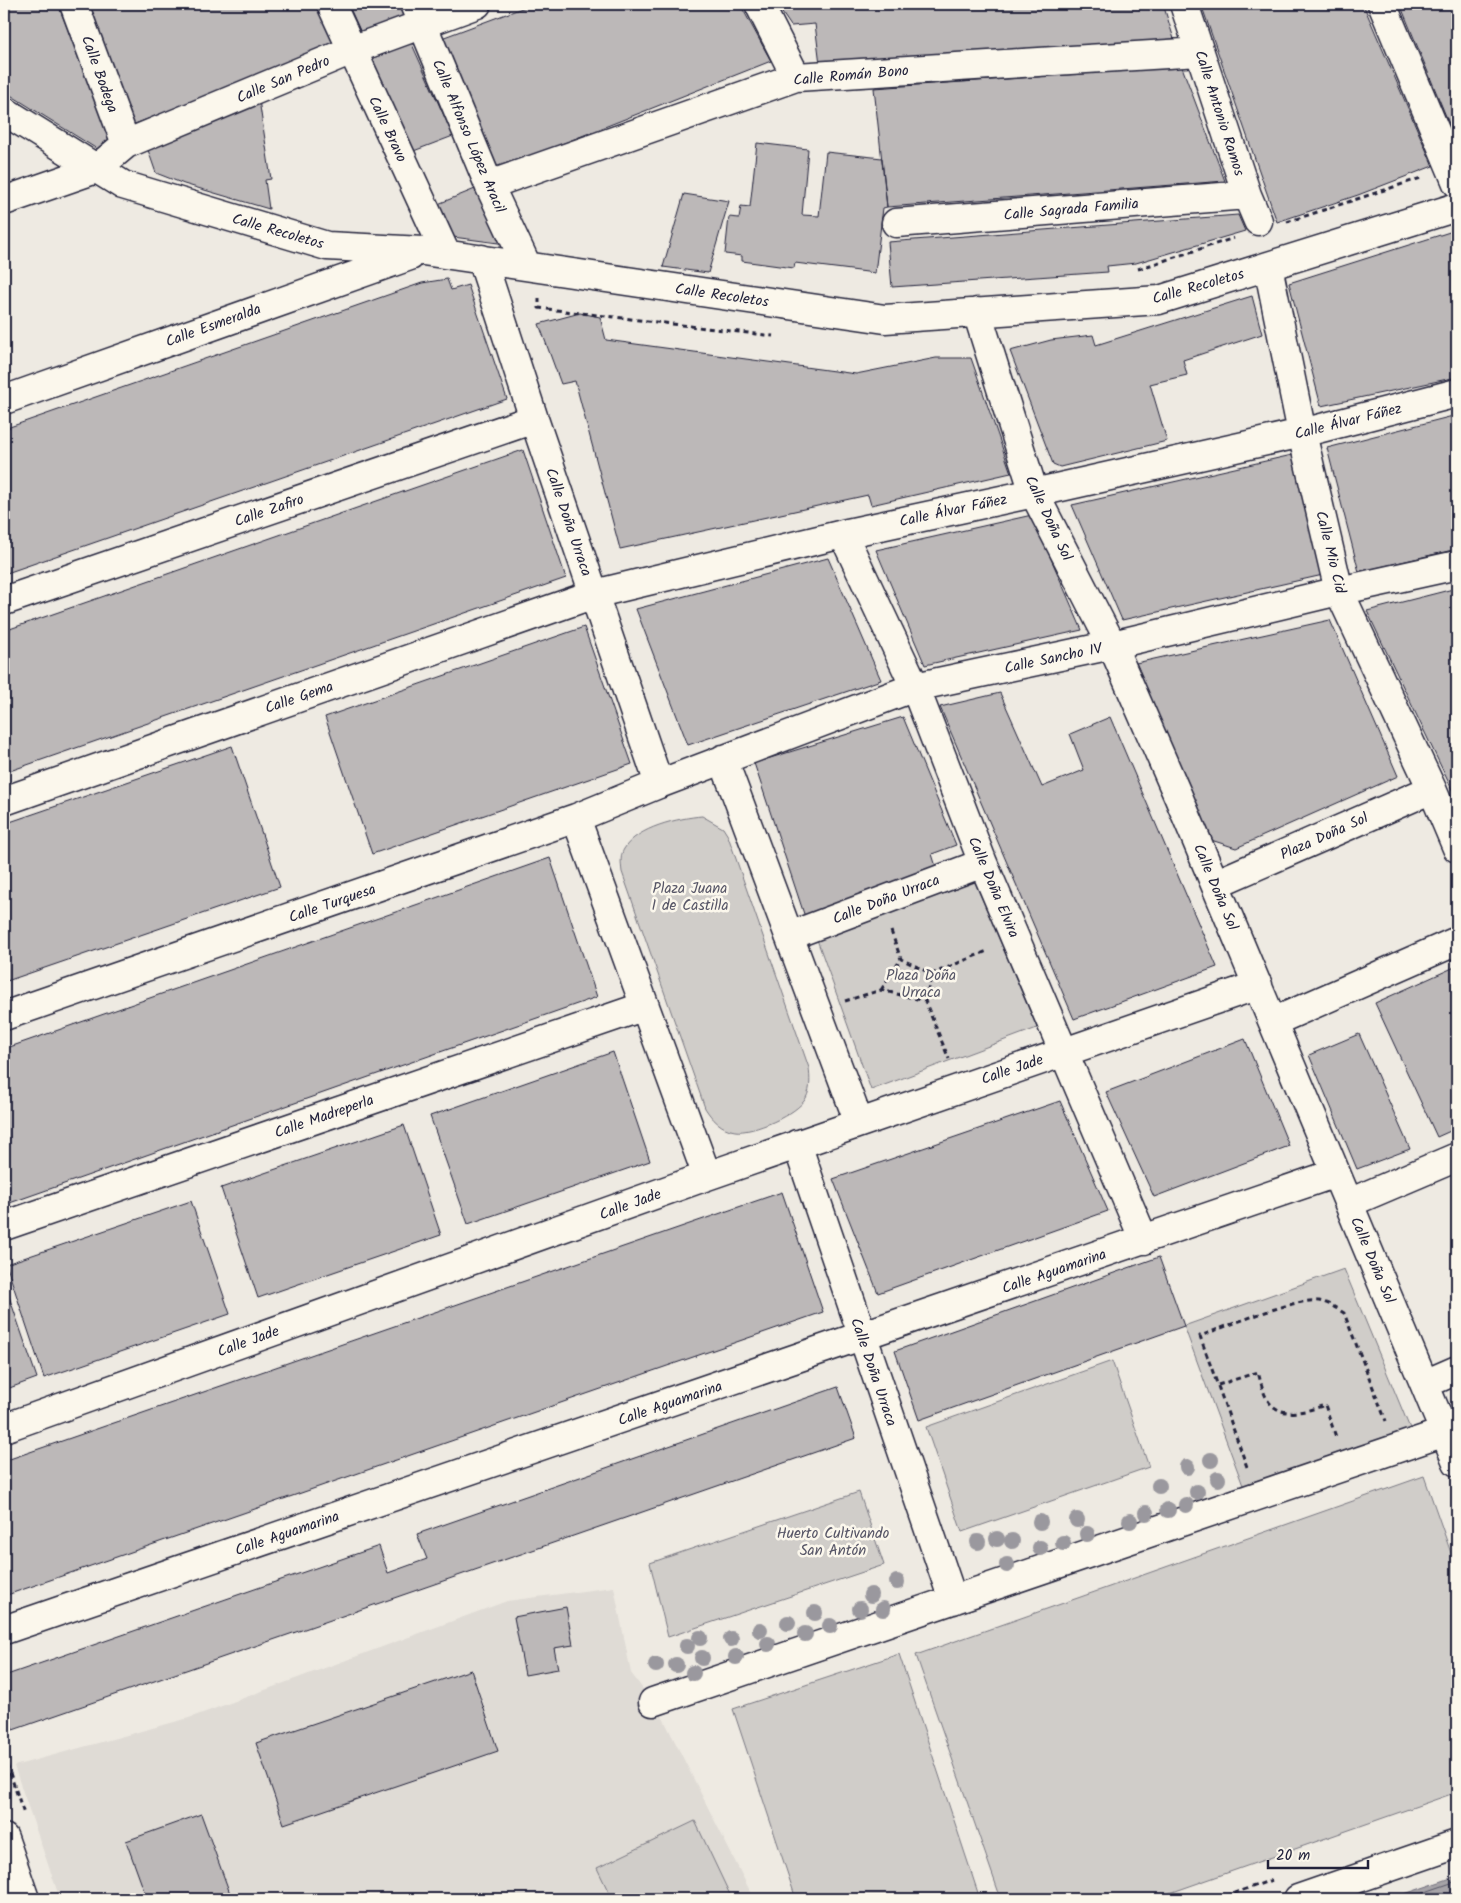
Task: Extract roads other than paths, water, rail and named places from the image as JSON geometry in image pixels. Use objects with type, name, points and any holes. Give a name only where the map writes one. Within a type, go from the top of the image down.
[{"type":"street","name":"Calle Bodega","points":[[74,4],[126,144]]},
{"type":"street","name":"Calle Bravo","points":[[330,4],[352,50],[434,252]]},
{"type":"street","name":"Calle San Pedro","points":[[96,169],[126,144],[352,50],[417,14],[477,4]]},
{"type":"street","points":[[759,4],[796,77]]},
{"type":"street","name":"Calle Antonio Ramos","points":[[1184,4],[1247,195],[1261,227]]},
{"type":"street","points":[[1382,4],[1454,175]]},
{"type":"street","name":"Calle Alfonso López Aracil","points":[[417,14],[488,185],[527,266]]},
{"type":"street","name":"Calle Román Bono","points":[[488,185],[796,77],[1200,52]]},
{"type":"street","name":"Calle Recoletos","points":[[4,111],[123,185],[327,246],[434,252],[885,319],[1159,300],[1457,207]]},
{"type":"street","points":[[4,201],[96,169]]},
{"type":"street","name":"Calle Sagrada Familia","points":[[896,223],[1247,195]]},
{"type":"street","name":"Calle Esmeralda","points":[[4,400],[434,252]]},
{"type":"street","name":"Calle Doña Urraca","points":[[482,259],[534,419],[659,784]]},
{"type":"street","name":"Calle Mio Cid","points":[[1268,266],[1302,433],[1339,591],[1432,789],[1457,848]]},
{"type":"street","name":"Calle Doña Sol","points":[[977,312],[1034,493],[1112,646],[1258,985],[1457,1462]]},
{"type":"street","name":"Calle Álvar Fáñez","points":[[594,594],[842,534],[1302,433],[1457,392]]},
{"type":"street","name":"Calle Zafiro","points":[[4,601],[534,419]]},
{"type":"street","name":"Calle Doña Elvira","points":[[842,534],[915,687],[983,863],[1144,1240]]},
{"type":"street","name":"Calle Sancho IV","points":[[659,784],[915,687],[1112,646],[1339,591],[1457,565]]},
{"type":"street","name":"Calle Gema","points":[[4,801],[594,594]]},
{"type":"street","points":[[723,759],[859,1123]]},
{"type":"street","name":"Calle Turquesa","points":[[4,1016],[576,818],[659,784]]},
{"type":"street","name":"Plaza Doña Sol","points":[[1215,884],[1432,789]]},
{"type":"street","points":[[576,818],[707,1176]]},
{"type":"street","name":"Calle Doña Urraca","points":[[789,936],[983,863]]},
{"type":"street","points":[[1273,1022],[1457,941]]},
{"type":"street","name":"Calle Jade","points":[[4,1428],[797,1144],[1258,985]]},
{"type":"street","name":"Calle Madreperla","points":[[4,1226],[645,1006]]},
{"type":"street","name":"Calle Doña Urraca","points":[[797,1144],[953,1600]]},
{"type":"street","points":[[1349,1202],[1457,1157]]},
{"type":"street","name":"Calle Aguamarina","points":[[4,1630],[1336,1173]]},
{"type":"street","points":[[1425,1384],[1457,1370]]},
{"type":"street","points":[[652,1702],[1445,1432]]},
{"type":"street","points":[[4,1838],[25,1899]]},
{"type":"street","points":[[1298,1899],[1457,1844]]},
{"type":"water","points":[[1457,1876],[1457,1899],[1390,1899]]},
{"type":"park label","name":"Plaza Juana I de Castilla","points":[[690,896]]},
{"type":"park label","name":"Plaza Doña Urraca","points":[[921,984]]},
{"type":"park label","name":"Huerto Cultivando San Antón","points":[[833,1542]]}]
